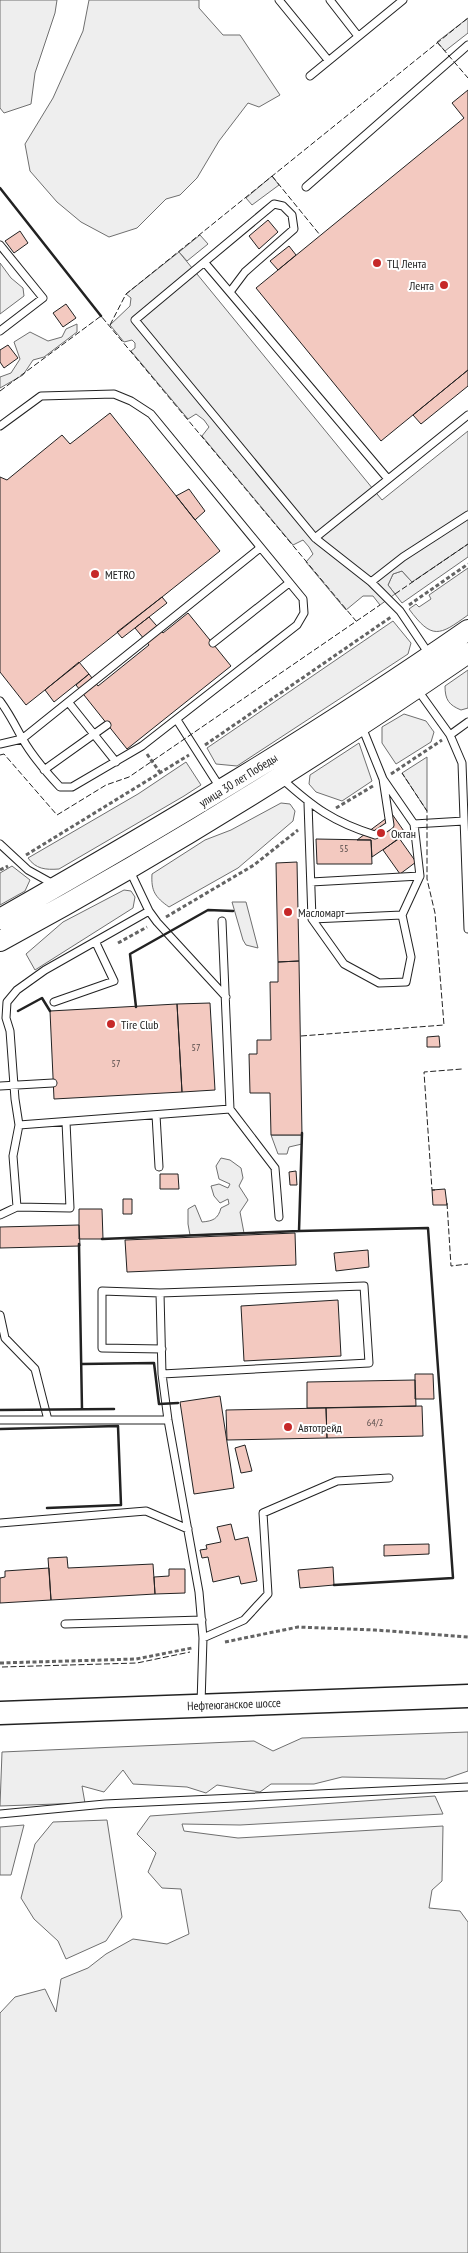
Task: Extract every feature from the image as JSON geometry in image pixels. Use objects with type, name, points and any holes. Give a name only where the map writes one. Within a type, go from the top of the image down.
[{"type":"main road","name":"улица 30 лет Победы","points":[[0,920],[222,791],[468,630]]},
{"type":"main road","name":"улица 30 лет Победы","points":[[0,942],[129,869],[281,778],[362,726],[468,653]]},
{"type":"main road","name":"Нефтеюганское шоссе","points":[[0,1713],[468,1696]]},
{"type":"lane","points":[[279,0],[328,60]]},
{"type":"lane","points":[[330,0],[358,36]]},
{"type":"lane","points":[[310,76],[403,0]]},
{"type":"lane","points":[[306,187],[468,44]]},
{"type":"lane","points":[[230,292],[246,272],[294,229],[292,215],[283,206],[274,204],[135,320],[315,538],[371,582],[400,611],[431,656]]},
{"type":"lane","points":[[0,245],[43,298],[0,331]]},
{"type":"lane","points":[[205,263],[388,479]]},
{"type":"lane","points":[[0,426],[41,396],[91,393],[114,394],[131,400],[151,414],[302,599],[304,613],[297,625],[177,720],[142,746],[72,788],[60,787],[44,770],[22,739],[11,716],[0,701]]},
{"type":"lane","points":[[315,538],[468,415]]},
{"type":"lane","points":[[371,582],[403,557],[468,515]]},
{"type":"lane","points":[[0,744],[22,739],[260,548]]},
{"type":"lane","points":[[213,643],[289,583]]},
{"type":"lane","points":[[417,688],[450,735],[465,763],[464,821],[468,929]]},
{"type":"lane","points":[[69,703],[116,762]]},
{"type":"lane","points":[[177,720],[222,791]]},
{"type":"lane","points":[[450,735],[468,722]]},
{"type":"lane","points":[[44,770],[108,725]]},
{"type":"lane","points":[[308,803],[312,918],[344,964],[379,984],[406,982],[411,957],[402,914],[420,876],[414,824],[383,779],[362,726]]},
{"type":"lane","points":[[281,778],[323,814],[352,828],[375,835],[390,825],[383,779]]},
{"type":"lane","points":[[414,824],[464,821]]},
{"type":"lane","points":[[0,844],[28,870],[58,886]]},
{"type":"lane","points":[[129,869],[149,912],[226,997]]},
{"type":"lane","points":[[311,882],[420,876]]},
{"type":"lane","points":[[17,1207],[14,1156],[19,1125],[10,1031],[6,1018],[7,1002],[17,990],[45,970],[149,912]]},
{"type":"lane","points":[[312,918],[402,914]]},
{"type":"lane","points":[[222,920],[230,1109],[275,1168],[279,1217]]},
{"type":"lane","points":[[54,1002],[114,980],[96,943]]},
{"type":"lane","points":[[0,1086],[53,1083]]},
{"type":"lane","points":[[19,1125],[230,1109]]},
{"type":"lane","points":[[156,1115],[159,1167]]},
{"type":"lane","points":[[0,1215],[17,1207],[70,1208],[66,1122]]},
{"type":"lane","points":[[162,1349],[102,1348],[102,1291],[160,1293],[364,1286],[369,1363],[162,1374]]},
{"type":"lane","points":[[160,1293],[162,1374],[202,1620],[202,1705]]},
{"type":"lane","points":[[0,1315],[2,1339],[35,1369],[48,1420]]},
{"type":"lane","points":[[0,1420],[168,1420]]},
{"type":"lane","points":[[203,1638],[244,1620],[268,1594],[263,1513],[337,1480],[388,1478]]},
{"type":"lane","points":[[0,1523],[146,1510],[188,1529]]},
{"type":"lane","points":[[65,1624],[202,1620]]},
{"type":"lane","points":[[0,1814],[105,1804],[468,1787]]},
{"type":"path","points":[[0,870],[161,774],[468,564]]},
{"type":"path","points":[[323,814],[358,796],[450,735]]},
{"type":"path","points":[[142,746],[161,774]]},
{"type":"path","points":[[101,952],[157,922],[254,865],[308,822]]},
{"type":"path","points":[[0,1662],[136,1659],[298,1627],[468,1637]]},
{"type":"shaded area","points":[[0,0],[57,0],[55,13],[35,73],[31,104],[4,113],[0,108]]},
{"type":"shaded area","points":[[89,0],[199,0],[199,8],[223,35],[240,35],[280,95],[259,107],[248,103],[219,141],[197,178],[180,195],[166,199],[137,228],[109,237],[81,222],[57,202],[30,171],[25,144],[53,98],[83,31]]},
{"type":"shaded area","points":[[468,18],[468,33],[445,51],[437,42]]},
{"type":"shaded area","points":[[272,176],[279,185],[252,205],[246,198]]},
{"type":"shaded area","points":[[200,235],[208,244],[187,261],[179,252]]},
{"type":"shaded area","points":[[179,252],[382,500],[468,431],[468,544],[412,582],[402,571],[393,574],[388,585],[395,594],[380,605],[373,596],[363,596],[346,610],[306,562],[313,554],[309,547],[303,540],[293,545],[202,436],[209,427],[204,420],[196,414],[188,419],[131,351],[135,348],[135,343],[132,340],[124,342],[110,325],[130,306],[131,298],[126,294]]},
{"type":"shaded area","points":[[0,263],[11,278],[23,288],[24,296],[0,314]]},
{"type":"shaded area","points":[[77,324],[77,332],[44,357],[33,360],[23,375],[0,388],[0,377],[11,373],[20,359],[14,342],[30,332],[48,341],[62,337],[66,329]]},
{"type":"shaded area","points":[[468,544],[468,557],[402,603],[388,585],[393,574],[402,571],[412,582]]},
{"type":"shaded area","points":[[468,568],[468,615],[443,631],[436,632],[424,626],[409,609],[416,604],[419,607],[431,599],[429,595]]},
{"type":"shaded area","points":[[393,621],[411,643],[408,654],[237,766],[216,764],[207,748]]},
{"type":"shaded area","points":[[468,670],[468,708],[461,710],[448,701],[445,686]]},
{"type":"shaded area","points":[[404,714],[426,721],[434,732],[431,742],[396,764],[382,743],[382,727]]},
{"type":"shaded area","points":[[359,743],[372,781],[342,801],[316,792],[309,784],[310,775]]},
{"type":"shaded area","points":[[427,757],[427,811],[402,773]]},
{"type":"shaded area","points":[[186,762],[201,785],[184,796],[59,869],[41,868],[28,858],[138,794]]},
{"type":"shaded area","points":[[281,803],[290,804],[295,811],[293,821],[238,868],[169,907],[157,897],[152,885],[152,874],[205,840],[231,830]]},
{"type":"shaded area","points":[[12,866],[30,880],[25,891],[0,905],[0,873]]},
{"type":"shaded area","points":[[124,890],[131,891],[135,897],[133,908],[35,970],[26,954],[63,922]]},
{"type":"shaded area","points":[[232,902],[246,902],[258,948],[246,945],[243,940]]},
{"type":"shaded area","points":[[271,1135],[302,1135],[302,1144],[289,1147],[287,1154],[278,1154]]},
{"type":"shaded area","points":[[221,1158],[230,1160],[241,1168],[243,1178],[239,1186],[248,1200],[240,1212],[244,1233],[190,1235],[188,1209],[195,1205],[202,1222],[206,1222],[214,1219],[221,1208],[229,1204],[228,1199],[220,1203],[214,1196],[211,1186],[219,1184],[228,1188],[230,1184],[219,1179],[216,1166]]},
{"type":"shaded area","points":[[468,1732],[468,1771],[445,1779],[342,1777],[314,1784],[271,1784],[260,1792],[217,1785],[206,1793],[187,1787],[133,1784],[123,1770],[104,1792],[82,1786],[85,1803],[0,1806],[2,1752],[254,1741],[273,1751],[302,1738]]},
{"type":"shaded area","points":[[435,1796],[443,1814],[240,1825],[182,1824],[184,1831],[238,1838],[443,1826],[442,1881],[432,1890],[429,1908],[460,1911],[468,1922],[468,2253],[0,2253],[0,2013],[15,1997],[45,1989],[56,2012],[61,1979],[88,1968],[106,1954],[133,1939],[167,1944],[189,1934],[181,1889],[162,1888],[148,1872],[156,1853],[137,1834],[150,1816]]},
{"type":"shaded area","points":[[107,1820],[122,1917],[106,1941],[66,1959],[58,1941],[34,1919],[21,1898],[35,1844],[53,1822]]},
{"type":"shaded area","points":[[24,1825],[11,1875],[0,1875],[0,1827]]},
{"type":"building","name":"ТЦ Лента","points":[[468,90],[468,370],[381,441],[256,288],[464,118],[452,103]]},
{"type":"building","points":[[268,220],[278,232],[259,249],[249,236]]},
{"type":"building","points":[[20,231],[28,243],[14,253],[5,241]]},
{"type":"building","points":[[289,246],[296,255],[278,270],[270,261]]},
{"type":"building","points":[[66,304],[76,318],[63,327],[53,313]]},
{"type":"building","points":[[8,345],[18,358],[4,368],[0,362],[0,350]]},
{"type":"building","points":[[468,370],[468,386],[421,424],[413,415]]},
{"type":"building","name":"METRO","points":[[110,413],[220,551],[26,705],[0,672],[0,477],[7,480],[62,435],[70,444]]},
{"type":"building","points":[[189,489],[205,511],[195,520],[176,496]]},
{"type":"building","points":[[162,597],[167,603],[122,638],[117,632]]},
{"type":"building","points":[[188,613],[231,666],[127,749],[76,685],[89,674],[98,686],[149,645],[135,628],[149,617],[163,633]]},
{"type":"building","points":[[79,662],[89,674],[54,702],[45,690]]},
{"type":"building","points":[[392,814],[406,834],[372,857],[371,840],[357,840]]},
{"type":"building","points":[[399,838],[416,862],[400,874],[383,850]]},
{"type":"building","points":[[316,839],[371,840],[372,864],[317,864]]},
{"type":"building","name":"Масломарт","points":[[297,862],[299,961],[278,962],[276,863]]},
{"type":"building","points":[[299,961],[302,1135],[271,1135],[270,1093],[250,1093],[249,1054],[257,1054],[257,1040],[271,1040],[270,982],[278,982],[278,962]]},
{"type":"building","points":[[210,1003],[215,1090],[182,1092],[177,1004]]},
{"type":"building","points":[[177,1004],[182,1092],[54,1099],[50,1011]]},
{"type":"building","points":[[439,1036],[440,1047],[427,1047],[427,1037]]},
{"type":"building","points":[[296,1171],[297,1185],[290,1185],[289,1172]]},
{"type":"building","points":[[160,1174],[178,1174],[179,1189],[160,1189]]},
{"type":"building","points":[[445,1189],[447,1205],[433,1205],[432,1190]]},
{"type":"building","points":[[123,1199],[132,1199],[132,1214],[123,1214]]},
{"type":"building","points":[[79,1209],[102,1209],[103,1239],[79,1239]]},
{"type":"building","points":[[79,1225],[80,1246],[0,1248],[0,1227]]},
{"type":"building","points":[[295,1233],[296,1265],[127,1272],[125,1240]]},
{"type":"building","points":[[368,1250],[369,1267],[336,1271],[334,1253]]},
{"type":"building","points":[[338,1300],[341,1356],[244,1361],[241,1306]]},
{"type":"building","points":[[415,1374],[433,1374],[434,1399],[415,1399]]},
{"type":"building","points":[[415,1380],[416,1406],[307,1408],[307,1382]]},
{"type":"building","points":[[220,1396],[234,1488],[194,1494],[180,1402]]},
{"type":"building","points":[[422,1406],[423,1436],[327,1438],[326,1408]]},
{"type":"building","points":[[326,1408],[327,1438],[227,1440],[226,1410]]},
{"type":"building","points":[[245,1445],[252,1471],[241,1473],[235,1448]]},
{"type":"building","points":[[231,1524],[235,1540],[248,1537],[257,1581],[241,1584],[239,1576],[213,1582],[208,1557],[202,1558],[200,1550],[207,1549],[206,1545],[221,1542],[217,1527]]},
{"type":"building","points":[[429,1544],[429,1554],[384,1556],[384,1545]]},
{"type":"building","points":[[67,1557],[68,1568],[153,1564],[155,1594],[51,1600],[48,1558]]},
{"type":"building","points":[[333,1567],[334,1585],[300,1588],[298,1570]]},
{"type":"building","points":[[49,1568],[51,1600],[0,1603],[0,1578],[5,1577],[5,1571]]},
{"type":"building","points":[[169,1569],[185,1569],[185,1593],[155,1594],[154,1577],[169,1576]]},
{"type":"fence","points":[[110,325],[126,294],[468,18]]},
{"type":"fence","points":[[437,42],[468,78]]},
{"type":"fence","points":[[272,176],[320,235]]},
{"type":"fence","points":[[0,391],[101,316],[356,621]]},
{"type":"fence","points":[[395,594],[468,544]]},
{"type":"fence","points":[[0,755],[4,754],[57,815],[106,785],[129,777],[380,605]]},
{"type":"fence","points":[[301,1036],[444,1025],[435,913],[427,879],[427,811],[402,773]]},
{"type":"fence","points":[[435,1190],[432,1190],[424,1072],[462,1069]]},
{"type":"fence","points":[[447,1203],[451,1266],[468,1264]]},
{"type":"fence","points":[[2,1667],[137,1663],[190,1652]]},
{"type":"wall","points":[[0,188],[101,316]]},
{"type":"wall","points":[[136,1007],[130,954],[208,910],[233,911]]},
{"type":"wall","points":[[18,1011],[42,998],[50,1011]]},
{"type":"wall","points":[[299,1231],[302,1133]]},
{"type":"wall","points":[[102,1239],[428,1228],[453,1578],[334,1585]]},
{"type":"wall","points":[[79,1244],[82,1409]]},
{"type":"wall","points":[[82,1364],[154,1363],[159,1404],[178,1403]]},
{"type":"wall","points":[[0,1410],[114,1409]]},
{"type":"wall","points":[[0,1429],[118,1426],[121,1505],[47,1508]]},
{"type":"place","name":"ТЦ Лента","points":[[377,263]]},
{"type":"place","name":"Лента","points":[[444,285]]},
{"type":"place","name":"METRO","points":[[95,574]]},
{"type":"place","name":"Октан","points":[[381,833]]},
{"type":"place","name":"Масломарт","points":[[288,912]]},
{"type":"place","name":"Tire Club","points":[[111,1024]]},
{"type":"place","name":"Автотрейд","points":[[288,1427]]}]
